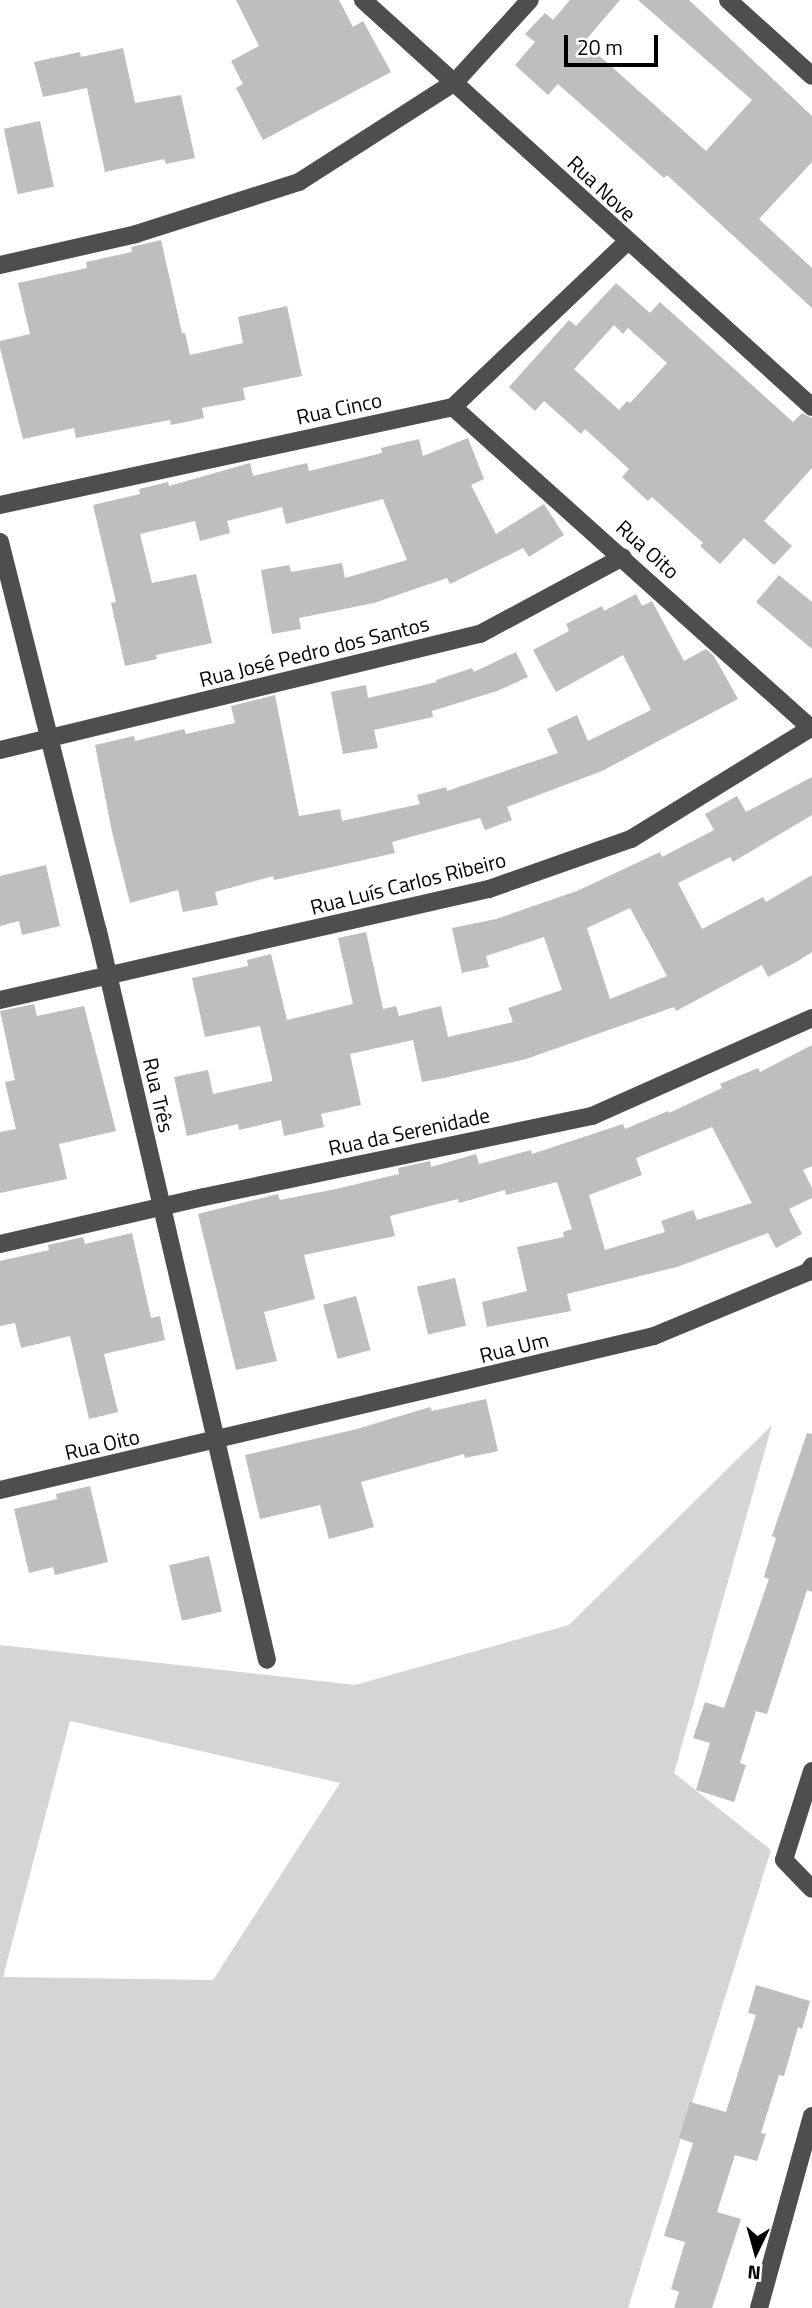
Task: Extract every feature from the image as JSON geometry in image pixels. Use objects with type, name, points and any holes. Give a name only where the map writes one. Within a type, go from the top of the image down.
[{"type":"street","name":"Rua Nove","points":[[363,0],[812,407]]},
{"type":"street","points":[[0,265],[136,234],[299,182],[455,82],[530,0]]},
{"type":"street","points":[[728,0],[812,76]]},
{"type":"street","points":[[453,407],[627,242]]},
{"type":"street","name":"Rua Cinco","points":[[0,505],[453,407]]},
{"type":"street","name":"Rua Oito","points":[[453,407],[811,727]]},
{"type":"street","name":"Rua Três","points":[[0,542],[108,975],[267,1660]]},
{"type":"street","name":"Rua José Pedro dos Santos","points":[[0,750],[480,634],[623,557]]},
{"type":"street","name":"Rua Luís Carlos Ribeiro","points":[[0,1000],[489,889],[631,839],[811,727]]},
{"type":"street","name":"Rua da Serenidade","points":[[0,1244],[161,1207],[592,1116],[812,1018]]},
{"type":"street","name":"Rua Um","points":[[215,1442],[654,1336],[808,1272],[812,1266]]},
{"type":"street","name":"Rua Oito","points":[[0,1490],[215,1442]]},
{"type":"street","points":[[812,1771],[784,1860],[812,1889]]},
{"type":"street","points":[[759,2308],[812,2116]]},
{"type":"shaded area","points":[[772,1425],[674,1773],[771,1850],[628,2308],[0,2308],[0,1645],[355,1685],[569,1625]],"holes":[[[70,1721],[340,1783],[213,1980],[3,1977]]]},
{"type":"building","points":[[236,0],[339,0],[353,27],[363,21],[391,72],[263,140],[236,88],[243,84],[231,61],[259,46]]},
{"type":"building","points":[[570,0],[620,0],[584,42],[706,151],[752,100],[638,0],[689,0],[812,116],[812,162],[759,219],[812,268],[812,308],[667,175],[664,178],[558,84],[548,95],[515,65],[535,42],[525,34],[545,13],[553,20]]},
{"type":"building","points":[[123,48],[135,103],[181,95],[195,158],[166,164],[164,159],[105,172],[87,88],[43,97],[34,62],[80,52],[81,57]]},
{"type":"building","points":[[40,121],[54,187],[18,194],[4,129]]},
{"type":"building","points":[[161,240],[182,333],[185,333],[190,355],[243,343],[238,317],[287,306],[302,376],[243,388],[245,400],[202,408],[204,418],[171,425],[170,420],[76,438],[74,428],[23,439],[0,348],[0,341],[30,334],[18,283],[87,268],[86,262],[132,252],[131,247]]},
{"type":"building","points":[[616,283],[650,313],[660,302],[793,422],[802,413],[812,418],[812,468],[764,521],[792,546],[774,565],[744,538],[720,564],[700,546],[703,543],[652,497],[648,501],[622,477],[629,469],[585,429],[581,434],[544,401],[535,411],[509,387],[569,320],[576,326]],"holes":[[[614,325],[623,334],[628,328],[667,363],[630,403],[627,401],[619,410],[574,369]]]},
{"type":"building","points":[[468,438],[484,479],[471,485],[496,534],[544,504],[564,535],[529,557],[523,548],[450,584],[447,578],[374,603],[299,618],[301,629],[272,634],[261,570],[289,565],[291,572],[342,563],[345,578],[407,560],[383,499],[286,524],[282,507],[227,521],[230,533],[200,541],[195,521],[140,534],[152,583],[196,574],[212,643],[156,655],[157,659],[125,666],[111,603],[116,602],[93,505],[140,494],[139,489],[168,482],[169,486],[250,463],[253,476],[307,463],[309,471],[382,453],[381,448],[419,439],[423,456]]},
{"type":"building","points":[[779,575],[812,602],[812,649],[756,602]]},
{"type":"building","points":[[636,594],[642,606],[652,601],[684,661],[706,649],[714,656],[738,699],[602,771],[507,807],[512,820],[485,830],[480,818],[392,842],[395,853],[274,880],[273,876],[215,892],[218,905],[183,912],[178,890],[130,903],[112,832],[95,745],[134,736],[135,741],[184,729],[186,734],[235,723],[231,706],[275,695],[299,816],[340,809],[342,821],[420,804],[417,795],[446,787],[447,791],[558,753],[547,729],[577,715],[588,741],[651,710],[623,655],[556,692],[533,650],[569,631],[566,624],[602,606],[604,611]]},
{"type":"building","points":[[516,652],[528,677],[497,691],[432,711],[433,717],[374,730],[378,748],[343,754],[331,692],[366,685],[368,698],[437,682],[436,680],[472,668],[474,672]]},
{"type":"building","points":[[812,777],[812,815],[733,862],[730,857],[678,883],[702,929],[763,897],[766,902],[812,875],[812,952],[798,961],[768,977],[762,965],[676,1011],[674,1007],[526,1059],[444,1078],[422,1082],[413,1040],[350,1054],[361,1105],[321,1114],[324,1127],[284,1136],[281,1120],[239,1130],[238,1124],[187,1136],[174,1077],[208,1070],[213,1094],[272,1081],[260,1026],[205,1037],[192,978],[248,966],[247,960],[271,954],[287,1020],[353,1004],[338,938],[366,932],[383,1009],[396,1006],[399,1016],[441,1006],[448,1037],[513,1022],[508,1008],[562,990],[544,937],[486,956],[489,967],[462,973],[452,928],[496,919],[577,891],[660,852],[662,857],[714,830],[705,814],[737,796],[746,812]],"holes":[[[630,908],[667,976],[610,999],[587,928]]]},
{"type":"building","points":[[46,865],[60,926],[22,935],[19,921],[0,926],[0,876]]},
{"type":"building","points":[[34,1004],[37,1016],[84,1006],[116,1131],[59,1144],[67,1179],[0,1193],[0,1132],[16,1129],[5,1082],[15,1080],[0,1011]]},
{"type":"building","points":[[812,1045],[812,1166],[803,1170],[812,1188],[812,1198],[789,1209],[802,1234],[776,1248],[768,1233],[677,1267],[567,1294],[571,1311],[487,1327],[482,1302],[527,1291],[517,1247],[564,1237],[563,1232],[572,1229],[557,1182],[506,1195],[505,1190],[459,1203],[458,1199],[390,1216],[395,1236],[304,1255],[315,1299],[264,1312],[277,1361],[236,1370],[198,1214],[278,1194],[280,1200],[336,1189],[399,1174],[398,1168],[430,1161],[431,1167],[476,1154],[479,1164],[531,1150],[532,1154],[623,1124],[625,1129],[668,1111],[669,1113],[722,1088],[720,1084],[758,1068],[760,1072]],"holes":[[[712,1127],[752,1203],[697,1220],[693,1210],[661,1221],[665,1232],[605,1250],[589,1195],[642,1175],[636,1158]]]},
{"type":"building","points":[[132,1233],[151,1318],[160,1316],[165,1340],[104,1354],[118,1412],[89,1419],[70,1336],[21,1348],[15,1323],[0,1326],[0,1261],[49,1250],[48,1245],[83,1237],[85,1244]]},
{"type":"building","points":[[455,1278],[466,1326],[428,1335],[417,1287]]},
{"type":"building","points":[[356,1296],[370,1350],[338,1359],[323,1305]]},
{"type":"building","points":[[486,1399],[498,1451],[465,1458],[464,1454],[361,1482],[374,1527],[329,1539],[320,1505],[260,1519],[245,1455],[357,1429],[430,1407],[432,1411]]},
{"type":"building","points":[[807,1433],[812,1434],[812,1592],[807,1590],[767,1714],[756,1711],[740,1763],[746,1765],[734,1802],[696,1790],[710,1743],[693,1738],[705,1702],[724,1708],[769,1579],[764,1577],[776,1538],[772,1536]]},
{"type":"building","points":[[90,1486],[108,1562],[55,1575],[53,1567],[29,1573],[14,1509],[57,1499],[56,1494]]},
{"type":"building","points":[[209,1556],[222,1612],[182,1621],[169,1565]]},
{"type":"building","points":[[756,1985],[810,2001],[802,2029],[798,2027],[784,2076],[779,2075],[761,2133],[766,2134],[757,2161],[735,2155],[717,2212],[741,2219],[712,2308],[674,2308],[679,2292],[671,2289],[685,2242],[664,2236],[693,2143],[679,2138],[690,2102],[726,2112],[756,2015],[748,2013]]}]
